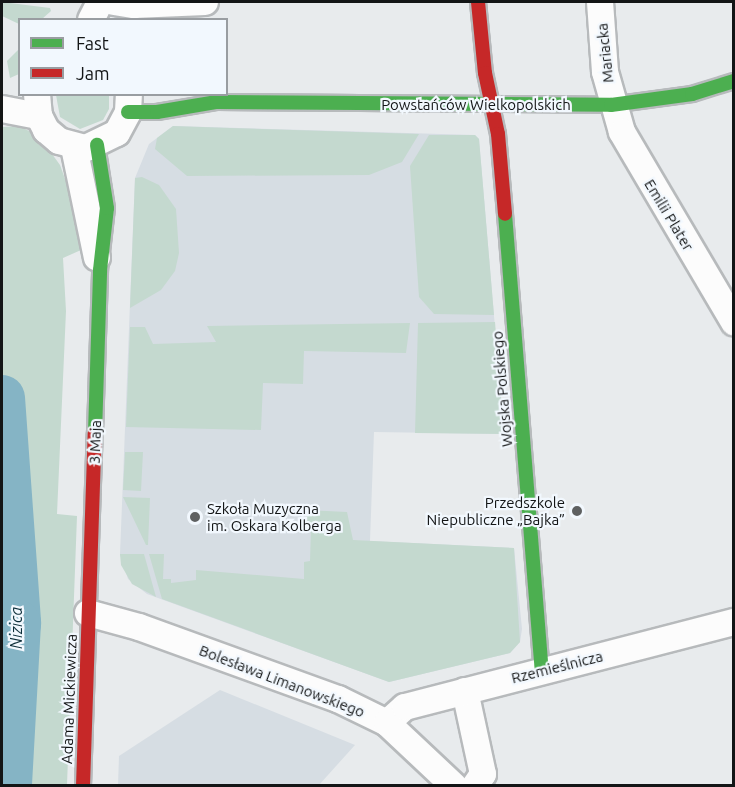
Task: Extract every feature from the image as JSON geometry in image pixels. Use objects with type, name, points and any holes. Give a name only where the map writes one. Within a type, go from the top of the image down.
[{"type":"street","points":[[92,18],[101,2]]},
{"type":"street","points":[[101,2],[102,18]]},
{"type":"street","points":[[114,2],[205,2]]},
{"type":"street","name":"Wojska Polskiego","points":[[478,2],[485,73],[499,146],[542,670]]},
{"type":"street","name":"Mariacka","points":[[600,2],[611,105]]},
{"type":"street","name":"Powstańców Wielkopolskich","points":[[128,103],[157,112],[217,102],[611,105],[692,94],[734,81]]},
{"type":"street","points":[[2,96],[18,92]]},
{"type":"street","name":"Powstańców Wielkopolskich","points":[[194,96],[217,102]]},
{"type":"street","points":[[2,109],[38,105],[46,130],[86,146],[117,133],[128,103]]},
{"type":"street","name":"Emilii Plater","points":[[611,105],[630,150],[734,322]]},
{"type":"street","name":"3 Maja","points":[[86,146],[100,270],[88,613]]},
{"type":"street","name":"Bolesława Limanowskiego","points":[[88,613],[244,664],[338,699],[387,723],[454,786]]},
{"type":"street","name":"Adama Mickiewicza","points":[[83,786],[88,613]]},
{"type":"street","name":"Rzemieślnicza","points":[[387,723],[405,706],[734,622]]},
{"type":"street","points":[[465,691],[483,774],[475,786]]},
{"type":"shaded area","points":[[173,126],[475,135],[479,139],[504,434],[374,432],[370,541],[514,548],[522,629],[520,642],[510,653],[389,682],[147,594],[128,579],[120,554],[135,178],[149,144]]},
{"type":"shaded area","points":[[220,690],[355,745],[319,785],[118,785],[119,756]]},
{"type":"green space","points":[[2,2],[50,8],[51,11],[43,18],[18,18],[18,24],[2,16]]},
{"type":"green space","points":[[18,50],[18,74],[10,78],[7,61]]},
{"type":"green space","points":[[56,96],[109,96],[109,109],[103,120],[80,129],[60,117]]},
{"type":"green space","points":[[19,126],[39,136],[60,165],[72,198],[81,250],[63,258],[66,311],[57,514],[77,516],[67,785],[2,786],[2,127]]},
{"type":"green space","points":[[173,126],[419,134],[402,162],[369,175],[187,176],[155,149],[157,138]]},
{"type":"green space","points":[[429,135],[475,135],[479,139],[494,315],[434,314],[419,297],[410,166]]},
{"type":"green space","points":[[142,177],[159,185],[176,209],[179,253],[175,271],[161,290],[130,308],[135,178]]},
{"type":"green space","points":[[495,322],[504,434],[415,433],[418,323]]},
{"type":"green space","points":[[410,323],[406,353],[304,351],[303,384],[263,383],[261,430],[126,427],[130,327],[145,327],[153,344],[216,342],[207,326]]},
{"type":"green space","points":[[125,452],[143,452],[141,491],[123,490]]},
{"type":"green space","points":[[123,497],[150,498],[148,545],[146,545]]},
{"type":"green space","points":[[306,510],[347,512],[353,540],[514,548],[520,642],[510,653],[389,682],[162,599],[149,554],[164,554],[163,579],[171,579],[171,583],[196,580],[196,570],[304,579],[304,562],[310,561],[311,528],[306,527]]},
{"type":"green space","points":[[120,554],[144,554],[156,597],[132,584],[121,565]]},
{"type":"water","points":[[12,725],[10,770],[2,767],[2,727]]},
{"type":"waterway","name":"Nizica","points":[[2,398],[18,623],[9,786]]},
{"type":"traffic: fast","points":[[128,112],[157,112],[217,102],[611,105],[692,94],[734,81]]},
{"type":"traffic: fast","points":[[95,433],[100,270],[107,208],[97,145]]},
{"type":"traffic: fast","points":[[505,214],[542,670]]},
{"type":"traffic: jam","points":[[478,2],[485,73],[498,134],[505,214]]},
{"type":"traffic: jam","points":[[83,786],[95,433]]},
{"type":"place","name":"Przedszkole Niepubliczne „Bajka”","points":[[577,511]]},
{"type":"place","name":"Szkoła Muzyczna im. Oskara Kolberga","points":[[195,517]]}]
